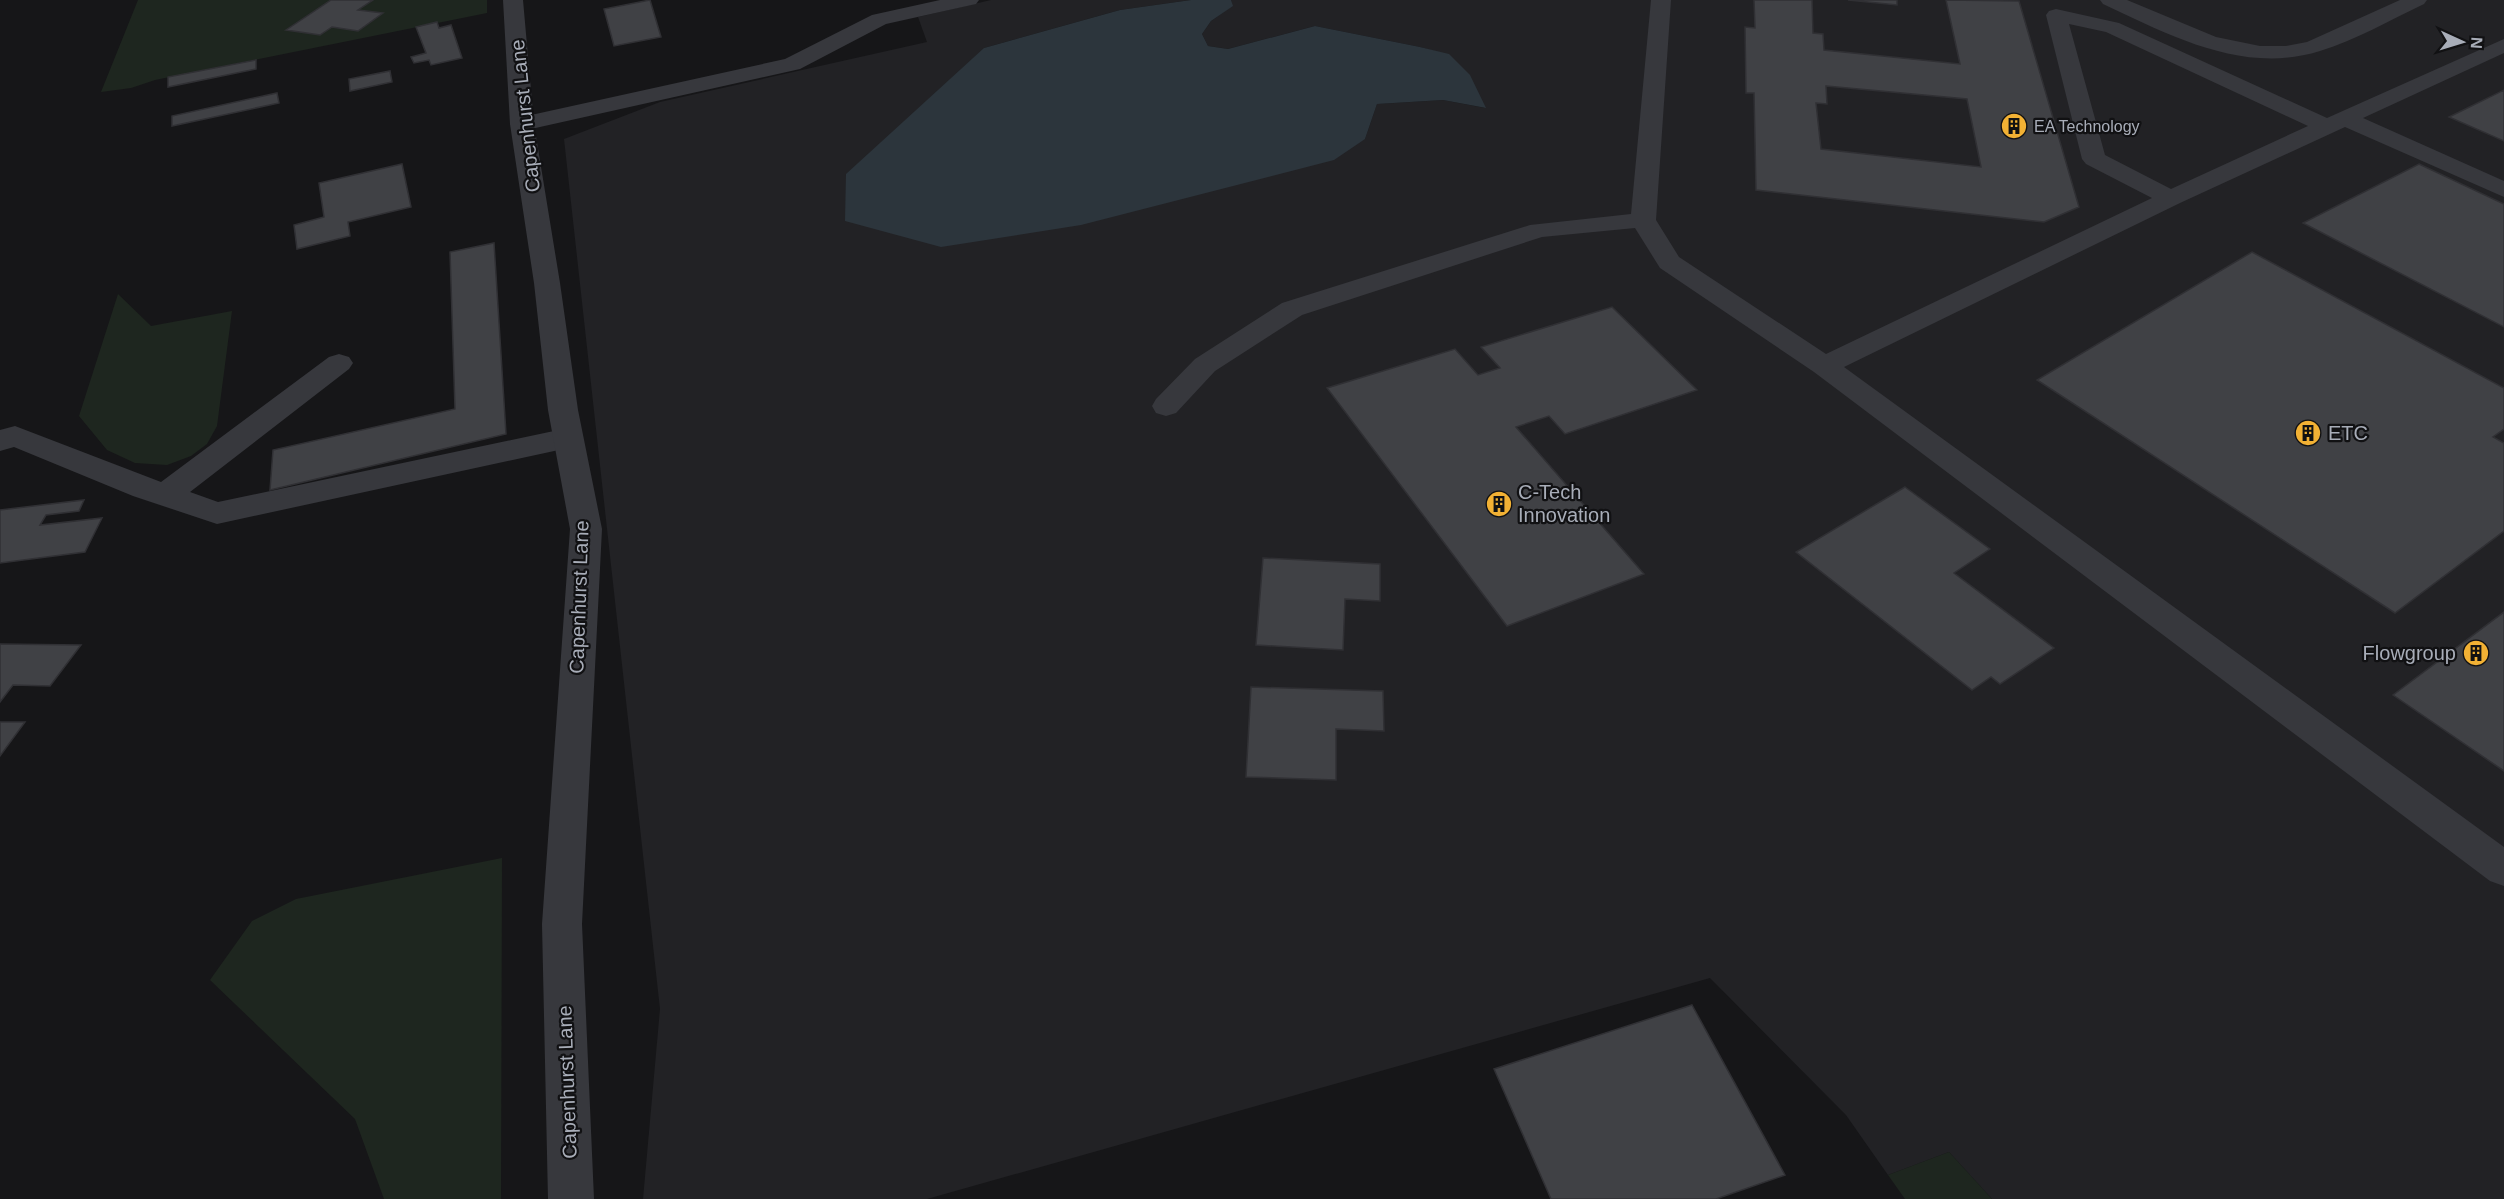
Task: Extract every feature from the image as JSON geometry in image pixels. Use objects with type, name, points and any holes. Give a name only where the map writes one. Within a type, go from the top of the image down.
[{"type":"street","name":"Capenhurst Lane","points":[[513,0],[522,124],[568,438],[586,529],[562,924],[571,1199]]},
{"type":"street","points":[[522,124],[792,64],[879,19],[969,0]]},
{"type":"street","points":[[1661,0],[1643,220],[1669,262],[1824,366],[2504,869]]},
{"type":"street","points":[[2110,0],[2187,35],[2241,50],[2271,53],[2312,46],[2417,0]]},
{"type":"street","points":[[2170,198],[2094,159],[2056,15],[2112,27],[2338,123],[2504,190]]},
{"type":"street","points":[[1824,366],[2170,198],[2499,52]]},
{"type":"street","points":[[1166,406],[1205,365],[1292,309],[1539,230],[1643,220]]},
{"type":"street","points":[[165,495],[339,363]]},
{"type":"street","points":[[5,434],[217,513],[568,438]]},
{"type":"shaded area","points":[[138,0],[487,0],[487,13],[155,80],[131,88],[101,92]]},
{"type":"shaded area","points":[[991,0],[1191,0],[1120,10],[984,48],[1365,139],[1377,104],[1443,100],[1485,108],[1449,55],[1315,26],[1228,49],[1208,46],[1202,34],[1211,21],[1232,6],[1231,0],[2504,0],[2504,1199],[1992,1199],[1949,1152],[1888,1175],[1846,1115],[1710,978],[927,1199],[643,1199],[660,1009],[564,139],[660,102],[927,42],[918,17]]},
{"type":"shaded area","points":[[1191,0],[1231,0],[1233,6],[1211,21],[1202,34],[1208,46],[1228,49],[1315,26],[1449,54],[1470,75],[1486,108],[1443,100],[1377,104],[1365,139],[1334,160],[1081,225],[941,247],[845,221],[846,174],[984,48],[1120,10]]},
{"type":"shaded area","points":[[118,294],[151,326],[232,311],[217,426],[207,444],[191,456],[167,465],[135,463],[107,450],[79,416]]},
{"type":"shaded area","points":[[502,858],[501,1199],[384,1199],[355,1119],[210,980],[252,921],[296,899]]},
{"type":"shaded area","points":[[1949,1152],[1992,1199],[1905,1199],[1888,1175]]},
{"type":"building","points":[[331,0],[373,0],[358,10],[383,13],[358,31],[332,27],[320,35],[286,30]]},
{"type":"building","points":[[650,0],[661,37],[614,46],[604,9]]},
{"type":"building","name":"EA Technology","points":[[1754,0],[1812,0],[1813,33],[1823,34],[1824,50],[1960,64],[1946,0],[2019,1],[2079,207],[2044,222],[1756,190],[1754,93],[1746,93],[1745,27],[1755,28]],"holes":[[[1826,86],[1967,99],[1981,167],[1821,149],[1816,103],[1827,104]]]},
{"type":"building","points":[[1848,0],[1897,0],[1897,5]]},
{"type":"building","points":[[437,22],[439,28],[451,25],[462,58],[431,65],[429,60],[414,63],[411,57],[426,53],[416,27]]},
{"type":"building","points":[[256,60],[256,69],[168,87],[168,77]]},
{"type":"building","points":[[390,71],[392,82],[350,91],[349,79]]},
{"type":"building","points":[[2504,90],[2504,141],[2449,117]]},
{"type":"building","points":[[277,93],[279,103],[172,126],[172,116]]},
{"type":"building","points":[[402,164],[411,207],[348,222],[350,236],[297,249],[294,225],[324,217],[319,183]]},
{"type":"building","points":[[2419,164],[2504,204],[2504,327],[2303,223]]},
{"type":"building","points":[[494,243],[506,434],[270,490],[273,450],[455,409],[450,252]]},
{"type":"building","name":"ETC","points":[[2252,252],[2504,388],[2504,429],[2493,437],[2504,443],[2504,531],[2395,613],[2037,380]]},
{"type":"building","name":"C-Tech Innovation","points":[[1612,307],[1697,390],[1565,434],[1549,416],[1516,427],[1644,574],[1507,626],[1327,388],[1455,349],[1478,375],[1500,368],[1481,347]]},
{"type":"building","points":[[1905,487],[1990,549],[1954,573],[2054,648],[2000,684],[1991,677],[1972,690],[1796,552]]},
{"type":"building","points":[[84,500],[79,511],[46,515],[40,525],[102,518],[85,552],[0,563],[0,510]]},
{"type":"building","points":[[1263,558],[1380,564],[1380,601],[1345,599],[1343,650],[1256,645]]},
{"type":"building","name":"Flowgroup","points":[[2504,612],[2504,771],[2393,695]]},
{"type":"building","points":[[0,644],[81,645],[50,686],[13,685],[0,702]]},
{"type":"building","points":[[1251,687],[1383,691],[1384,731],[1336,729],[1336,780],[1246,777]]},
{"type":"building","points":[[0,722],[25,722],[0,756]]},
{"type":"building","points":[[1692,1005],[1785,1175],[1716,1199],[1551,1199],[1494,1069]]},
{"type":"place","name":"EA Technology","points":[[2014,126]]},
{"type":"place","name":"ETC","points":[[2308,433]]},
{"type":"place","name":"C-Tech Innovation","points":[[1499,504]]},
{"type":"place","name":"Flowgroup","points":[[2476,653]]}]
